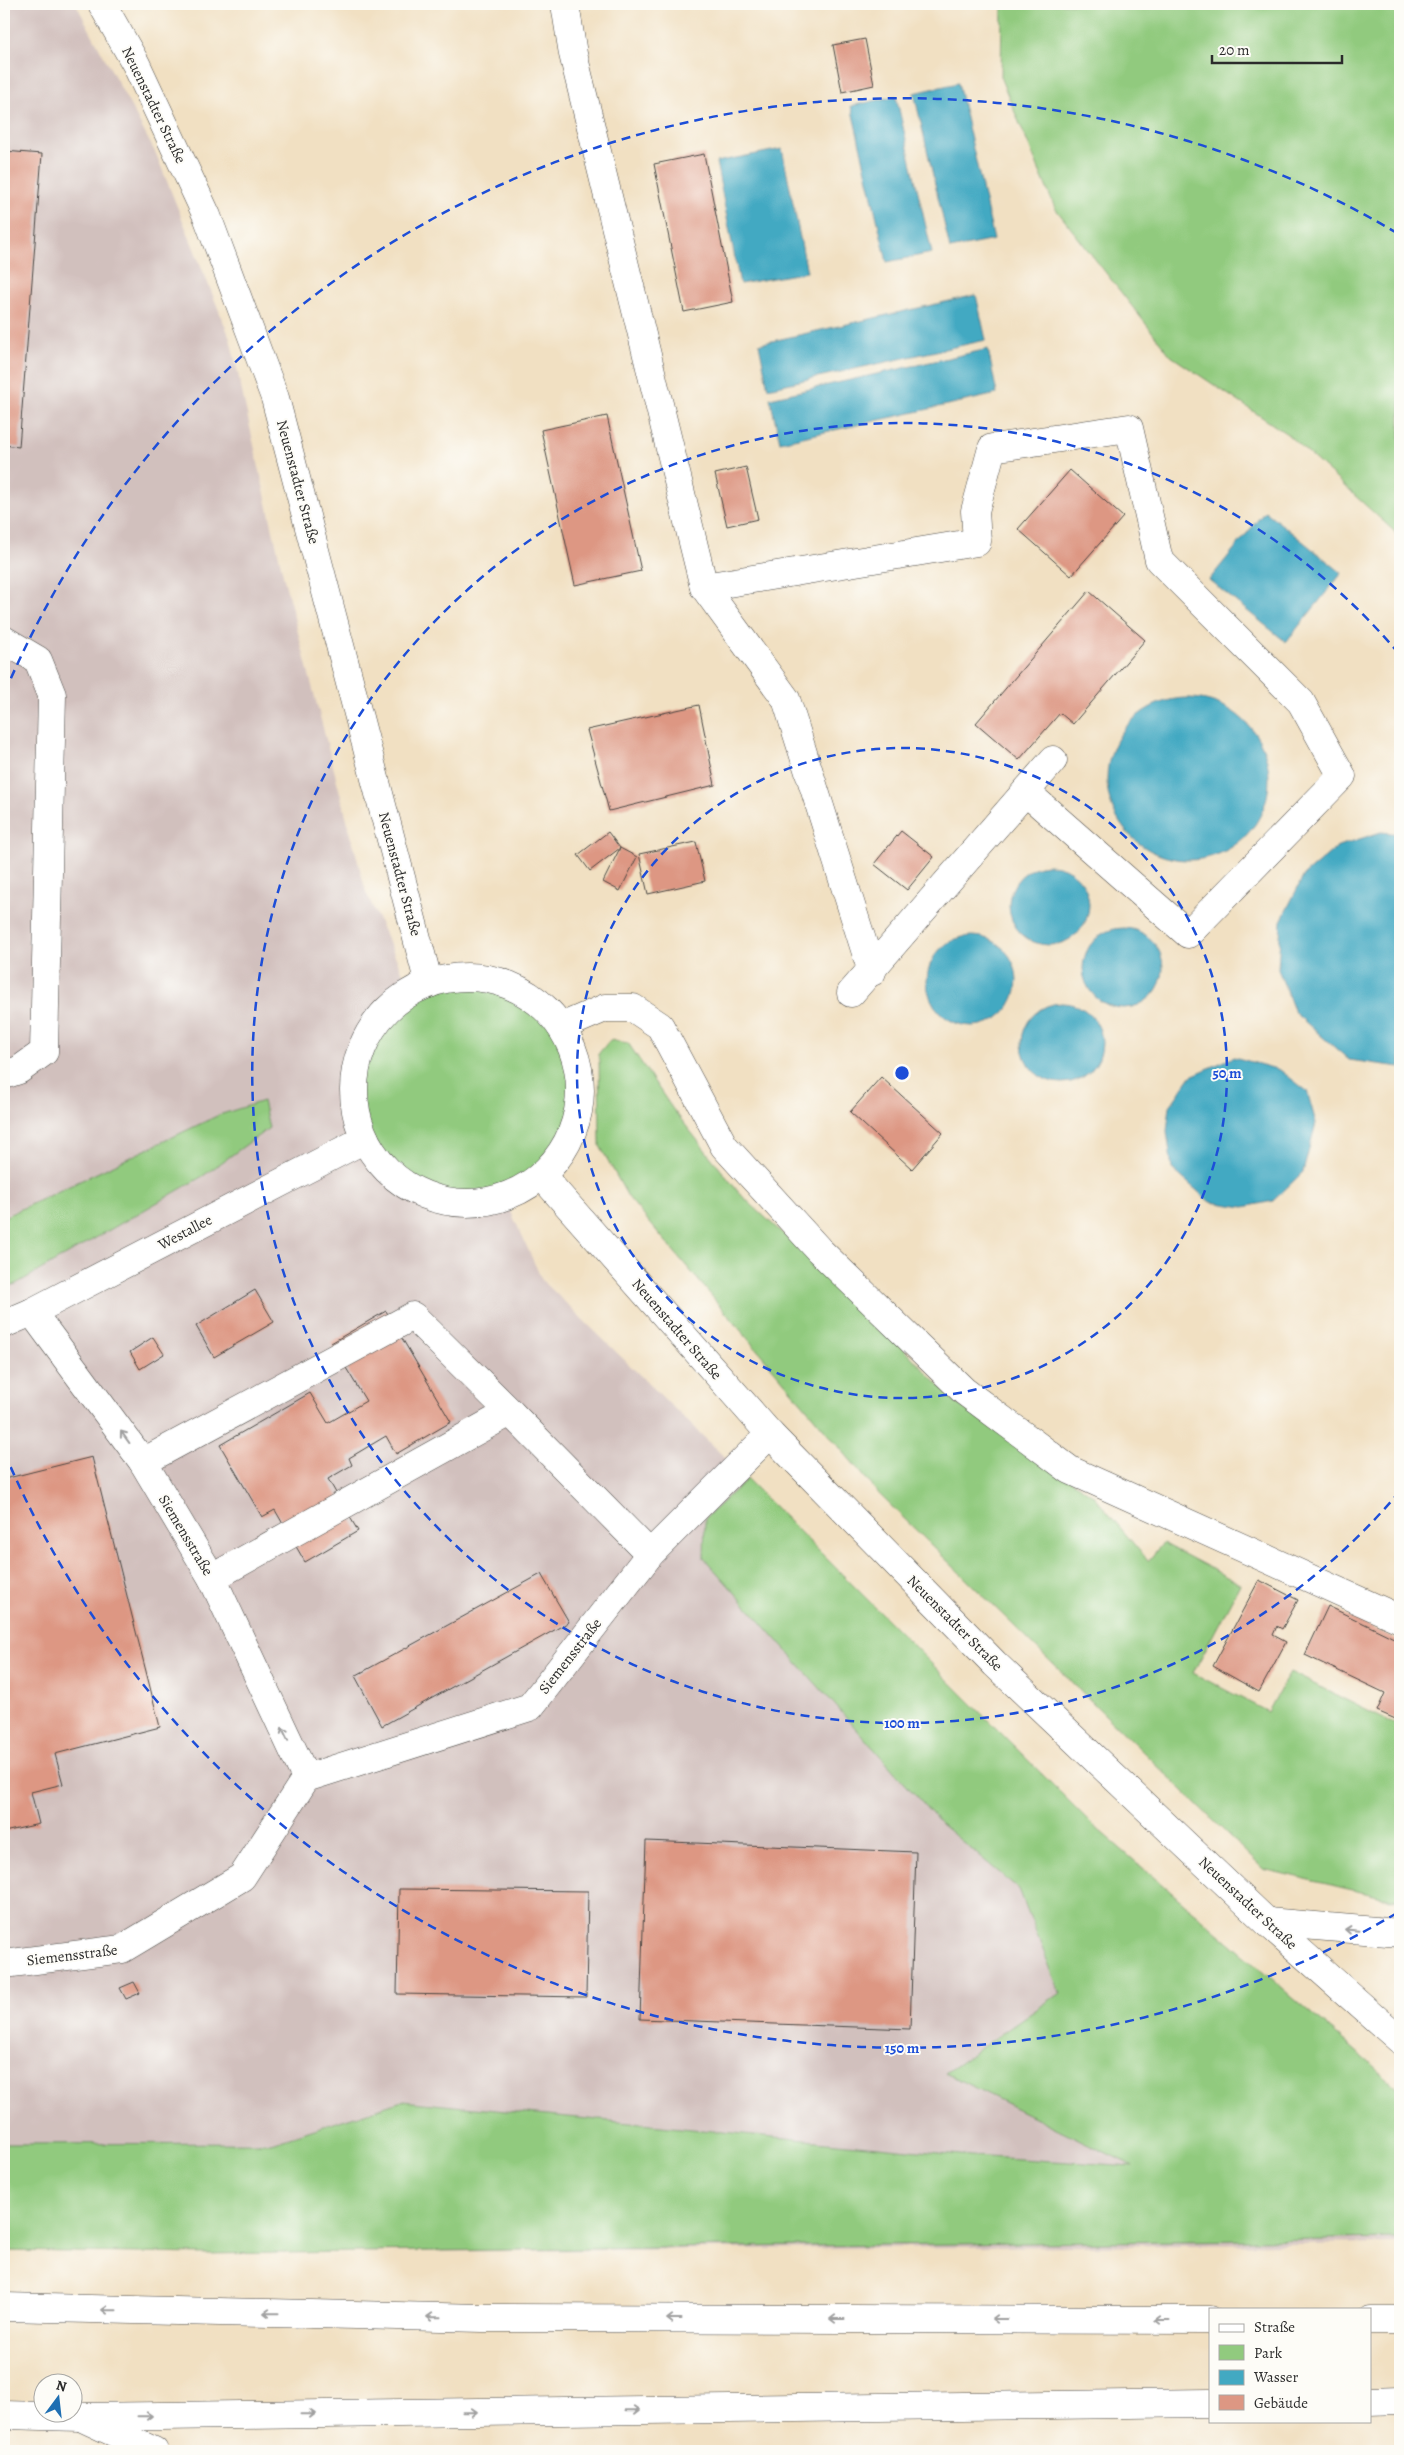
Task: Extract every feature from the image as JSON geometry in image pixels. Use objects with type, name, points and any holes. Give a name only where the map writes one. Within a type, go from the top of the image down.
[{"type":"main road","name":"Neuenstadter Straße","points":[[102,4],[136,64],[207,216],[275,398],[429,984]]},
{"type":"main road","points":[[564,4],[573,54],[704,587],[786,699],[872,972]]},
{"type":"main road","points":[[704,587],[977,542],[975,510],[992,448],[1129,428],[1159,560],[1300,702],[1342,776],[1188,934],[1026,792]]},
{"type":"main road","points":[[4,640],[38,660],[52,695],[44,1052],[19,1070],[4,1076]]},
{"type":"main road","points":[[851,993],[872,972],[1053,760]]},
{"type":"main road","points":[[460,977],[491,980],[512,986],[531,997],[547,1010],[561,1027],[577,1065],[580,1105],[575,1125],[567,1144],[542,1176],[525,1188],[499,1198],[465,1203],[444,1201],[424,1195],[406,1186],[376,1156],[365,1139],[356,1114],[354,1088],[357,1063],[367,1038],[379,1019],[395,1003],[429,984],[460,977]]},
{"type":"main road","points":[[561,1027],[604,1008],[633,1008],[660,1026],[724,1146],[819,1250],[964,1391],[1070,1470],[1400,1619]]},
{"type":"main road","name":"Westallee","points":[[4,1324],[32,1312],[365,1139]]},
{"type":"main road","name":"Neuenstadter Straße","points":[[542,1176],[770,1434],[995,1664],[1267,1922],[1400,2040]]},
{"type":"main road","name":"Siemensstraße","points":[[32,1312],[143,1462],[212,1578],[306,1778]]},
{"type":"main road","points":[[143,1462],[413,1316],[650,1554]]},
{"type":"main road","points":[[212,1578],[510,1412]]},
{"type":"main road","name":"Siemensstraße","points":[[4,1964],[122,1949],[242,1877],[306,1778],[530,1707],[650,1554],[770,1434]]},
{"type":"main road","points":[[1267,1922],[1400,1933]]},
{"type":"main road","points":[[4,2307],[492,2318],[1209,2320]]},
{"type":"main road","points":[[1372,2320],[1400,2320]]},
{"type":"main road","points":[[1372,2401],[1400,2400]]},
{"type":"main road","points":[[82,2417],[1209,2403]]},
{"type":"main road","points":[[4,2415],[32,2416]]},
{"type":"main road","points":[[82,2418],[154,2451]]},
{"type":"shaded area","points":[[4,4],[76,4],[156,154],[230,338],[284,579],[366,892],[542,1280],[747,1479],[1093,1825],[1400,2089],[1400,2243],[207,2254],[4,2251]]},
{"type":"green space","points":[[1002,4],[1400,4],[1400,541],[1394,531],[1287,434],[1171,356],[1055,208],[1001,79]]},
{"type":"green space","points":[[467,977],[489,979],[510,986],[530,996],[547,1010],[561,1027],[571,1047],[578,1068],[580,1090],[578,1112],[571,1133],[561,1153],[547,1170],[530,1184],[510,1194],[489,1201],[467,1203],[445,1201],[424,1194],[404,1184],[387,1170],[373,1153],[363,1133],[356,1112],[354,1090],[356,1068],[363,1047],[373,1027],[387,1010],[404,996],[424,986],[445,979]]},
{"type":"green space","points":[[610,1040],[628,1043],[672,1108],[740,1194],[876,1320],[955,1402],[1093,1495],[1148,1561],[1163,1543],[1240,1584],[1193,1673],[1268,1712],[1290,1672],[1400,1727],[1400,1898],[1391,1899],[1263,1869],[879,1494],[628,1197],[600,1146],[599,1053]]},
{"type":"green space","points":[[263,1101],[269,1128],[203,1176],[16,1284],[4,1287],[4,1217],[219,1115]]},
{"type":"green space","points":[[747,1479],[1093,1825],[1400,2089],[1400,2238],[207,2254],[4,2251],[4,2144],[271,2143],[402,2101],[971,2156],[1133,2166],[945,2073],[1060,1993],[1019,1889],[941,1824],[704,1558],[705,1518]]},
{"type":"water","points":[[958,83],[994,240],[950,249],[914,93]]},
{"type":"water","points":[[896,96],[932,253],[887,262],[851,106]]},
{"type":"water","points":[[782,149],[807,272],[740,284],[716,162]]},
{"type":"water","points":[[976,295],[986,340],[768,388],[759,344]]},
{"type":"water","points":[[988,349],[997,394],[780,442],[770,398]]},
{"type":"water","points":[[1265,511],[1342,573],[1286,642],[1209,580]]},
{"type":"water","points":[[1180,698],[1196,698],[1219,704],[1239,716],[1251,728],[1263,748],[1269,771],[1269,787],[1263,810],[1251,830],[1239,842],[1219,854],[1196,860],[1180,860],[1157,854],[1137,842],[1125,830],[1113,810],[1107,787],[1107,771],[1113,748],[1125,728],[1137,716],[1157,704]]},
{"type":"water","points":[[1381,832],[1400,834],[1400,1067],[1349,1060],[1295,1013],[1278,969],[1281,921],[1304,875],[1338,846]]},
{"type":"water","points":[[1041,865],[1057,865],[1078,876],[1089,897],[1089,913],[1078,934],[1057,945],[1041,945],[1027,939],[1015,927],[1009,913],[1009,897],[1015,883],[1027,871]]},
{"type":"water","points":[[1115,928],[1131,928],[1152,939],[1163,960],[1163,976],[1152,997],[1131,1008],[1115,1008],[1101,1002],[1089,990],[1083,976],[1083,960],[1089,946],[1101,934]]},
{"type":"water","points":[[972,936],[989,940],[1004,949],[1013,964],[1017,981],[1013,998],[1004,1013],[989,1022],[972,1026],[955,1022],[940,1013],[931,998],[927,981],[931,964],[940,949],[955,940]]},
{"type":"water","points":[[1054,1003],[1070,1003],[1091,1014],[1102,1035],[1102,1051],[1091,1072],[1070,1083],[1054,1083],[1040,1077],[1028,1065],[1022,1051],[1022,1035],[1028,1021],[1040,1009]]},
{"type":"water","points":[[1234,1057],[1280,1070],[1307,1091],[1316,1123],[1303,1172],[1273,1201],[1244,1207],[1210,1202],[1172,1169],[1167,1131],[1170,1106],[1191,1076]]},
{"type":"building","points":[[865,39],[874,85],[842,92],[833,45]]},
{"type":"building","points":[[4,151],[42,154],[19,447],[4,445]]},
{"type":"building","points":[[704,154],[733,302],[684,312],[654,164]]},
{"type":"building","points":[[607,416],[641,571],[575,585],[541,430]]},
{"type":"building","points":[[746,467],[758,519],[727,526],[715,474]]},
{"type":"building","points":[[1070,470],[1123,517],[1071,576],[1018,529]]},
{"type":"building","points":[[1089,591],[1145,640],[1073,724],[1060,713],[1019,760],[976,723]]},
{"type":"building","points":[[699,705],[715,785],[609,811],[587,730]]},
{"type":"building","points":[[901,831],[934,857],[907,890],[874,864]]},
{"type":"building","points":[[608,832],[620,848],[590,871],[578,855]]},
{"type":"building","points":[[696,842],[705,881],[648,894],[639,854]]},
{"type":"building","points":[[620,848],[637,857],[620,891],[603,882]]},
{"type":"building","points":[[881,1077],[943,1133],[912,1169],[850,1112]]},
{"type":"building","points":[[255,1290],[274,1322],[214,1357],[196,1326]]},
{"type":"building","points":[[386,1311],[451,1422],[396,1454],[386,1436],[349,1458],[352,1465],[328,1479],[358,1531],[305,1562],[275,1510],[262,1517],[220,1445],[310,1393],[328,1423],[366,1401],[331,1343]]},
{"type":"building","points":[[153,1337],[164,1354],[140,1369],[130,1352]]},
{"type":"building","points":[[92,1457],[160,1727],[55,1754],[63,1784],[31,1792],[39,1824],[4,1832],[4,1479]]},
{"type":"building","points":[[541,1574],[569,1622],[382,1726],[355,1676]]},
{"type":"building","points":[[1259,1580],[1298,1600],[1282,1629],[1277,1626],[1273,1635],[1286,1642],[1259,1692],[1213,1666]]},
{"type":"building","points":[[1328,1606],[1400,1641],[1400,1721],[1377,1711],[1385,1693],[1305,1655]]},
{"type":"building","points":[[646,1841],[916,1852],[910,2029],[640,2019]]},
{"type":"building","points":[[399,1889],[588,1891],[586,1997],[397,1994]]},
{"type":"building","points":[[134,1982],[140,1993],[126,1999],[120,1988]]}]
